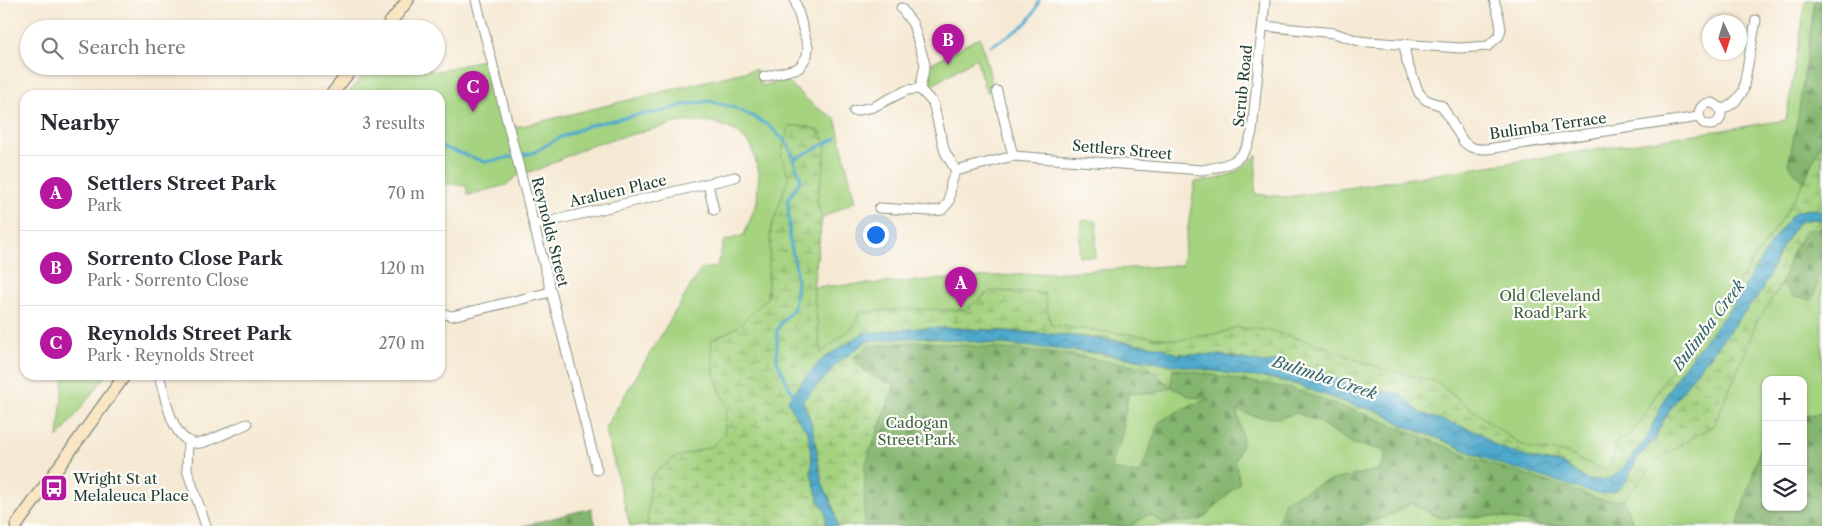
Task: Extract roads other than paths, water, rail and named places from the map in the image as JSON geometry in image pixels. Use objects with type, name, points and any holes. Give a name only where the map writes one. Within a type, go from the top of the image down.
[{"type":"street","points":[[392,20],[408,0]]},
{"type":"street","name":"Reynolds Street","points":[[476,0],[597,470]]},
{"type":"street","points":[[764,77],[800,68],[807,56],[808,47],[795,0]]},
{"type":"street","name":"Scrub Road","points":[[1228,166],[1242,156],[1249,144],[1252,132],[1265,0]]},
{"type":"street","points":[[1263,26],[1334,33],[1359,41],[1461,48],[1488,46],[1499,36],[1501,28],[1494,0]]},
{"type":"street","points":[[901,8],[914,24],[925,64],[920,89]]},
{"type":"street","points":[[1720,110],[1731,106],[1738,100],[1743,90],[1756,20]]},
{"type":"street","name":"Bulimba Terrace","points":[[1404,44],[1407,62],[1419,93],[1426,100],[1442,106],[1463,141],[1468,146],[1477,149],[1699,117]]},
{"type":"street","points":[[335,90],[347,75]]},
{"type":"street","points":[[854,111],[873,108],[907,90],[920,89]]},
{"type":"street","points":[[879,208],[942,210],[949,202],[951,182],[956,171],[945,152],[933,103],[920,89]]},
{"type":"street","points":[[997,91],[1013,156]]},
{"type":"street","points":[[1708,103],[1715,105],[1720,110],[1720,118],[1713,125],[1702,123],[1699,117],[1699,110],[1708,103]]},
{"type":"street","name":"Settlers Street","points":[[956,171],[1013,156],[1202,170],[1228,166]]},
{"type":"street","name":"Araluen Place","points":[[535,225],[735,177]]},
{"type":"street","points":[[708,184],[714,210]]},
{"type":"street","points":[[445,314],[452,316],[551,292]]},
{"type":"street","points":[[16,526],[121,380]]},
{"type":"street","points":[[160,380],[175,429],[188,442],[199,443],[247,424]]},
{"type":"street","points":[[188,442],[186,470],[206,526]]},
{"type":"water","name":"Bulimba Creek","points":[[1810,209],[1822,211],[1822,220],[1812,219],[1797,223],[1780,251],[1762,290],[1676,400],[1658,430],[1656,438],[1637,458],[1626,482],[1615,491],[1604,494],[1584,490],[1494,462],[1405,426],[1381,412],[1352,405],[1298,385],[1270,378],[1245,376],[1101,353],[921,337],[867,341],[835,365],[827,376],[802,401],[813,429],[822,481],[833,507],[837,526],[826,526],[826,512],[819,501],[811,473],[812,461],[808,433],[795,415],[788,400],[824,358],[864,333],[919,328],[954,328],[1064,335],[1161,347],[1176,354],[1220,355],[1265,363],[1280,361],[1305,367],[1369,391],[1397,393],[1409,401],[1420,413],[1479,432],[1496,446],[1526,457],[1563,464],[1587,480],[1606,480],[1619,473],[1646,439],[1668,392],[1682,369],[1734,304],[1770,244],[1787,221],[1795,212]]},
{"type":"waterway","points":[[991,46],[1020,28],[1032,16],[1039,0]]},
{"type":"waterway","points":[[445,148],[485,162],[533,153],[559,138],[590,125],[709,101],[732,107],[769,126],[788,144],[801,179],[788,200],[790,242],[796,268],[797,284],[794,308],[777,330],[777,361],[794,397]]},
{"type":"waterway","points":[[793,160],[836,138]]},
{"type":"place","name":"Sorrento Close Park","points":[[948,65]]},
{"type":"place","name":"Reynolds Street Park","points":[[473,112]]},
{"type":"place","name":"Settlers Street Park","points":[[961,308]]},
{"type":"place","name":"Wright St at Melaleuca Place","points":[[54,488]]},
{"type":"park label","name":"Old Cleveland Road Park","points":[[1550,304]]},
{"type":"park label","name":"Cadogan Street Park","points":[[917,432]]}]
